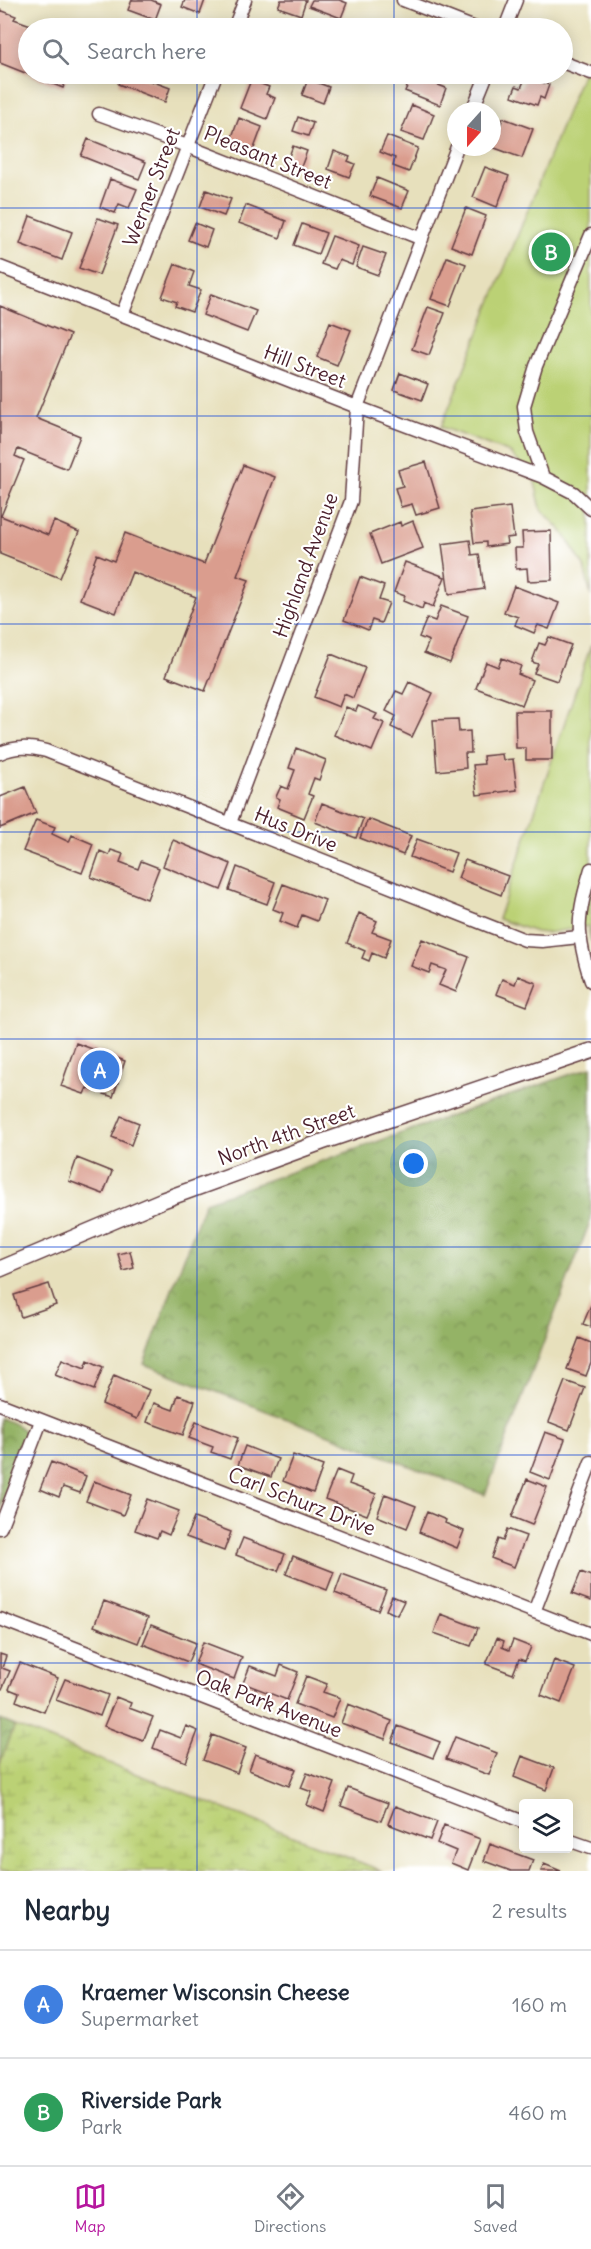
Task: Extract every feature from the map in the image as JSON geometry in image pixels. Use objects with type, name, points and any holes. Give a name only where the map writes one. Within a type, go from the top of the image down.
[{"type":"street","points":[[238,18],[245,0]]},
{"type":"street","points":[[403,0],[449,18]]},
{"type":"street","points":[[509,18],[516,0]]},
{"type":"street","points":[[573,67],[591,74]]},
{"type":"street","name":"Werner Street","points":[[122,315],[212,84]]},
{"type":"street","points":[[476,102],[483,84]]},
{"type":"street","name":"Pleasant Street","points":[[99,114],[187,146],[422,239]]},
{"type":"street","name":"Highland Avenue","points":[[230,823],[351,501],[357,407],[454,156]]},
{"type":"street","points":[[543,477],[527,432],[524,406],[536,366],[591,235]]},
{"type":"street","name":"Hill Street","points":[[0,267],[357,407],[543,477],[567,489],[591,509]]},
{"type":"street","name":"Hus Drive","points":[[0,753],[21,747],[46,751],[525,940],[542,941],[579,937]]},
{"type":"street","points":[[591,869],[580,913],[579,937],[591,981]]},
{"type":"street","name":"North 4th Street","points":[[0,1269],[163,1200],[322,1142],[591,1051]]},
{"type":"street","name":"Carl Schurz Drive","points":[[0,1404],[591,1634]]},
{"type":"street","points":[[0,1528],[41,1421]]},
{"type":"street","points":[[534,1612],[591,1462]]},
{"type":"street","name":"Oak Park Avenue","points":[[0,1619],[519,1820]]},
{"type":"street","points":[[573,1842],[591,1848]]},
{"type":"green space","points":[[591,66],[591,596],[584,566],[562,531],[541,509],[534,478],[510,453],[441,427],[581,77]]},
{"type":"green space","points":[[591,645],[591,942],[588,926],[547,933],[536,932],[498,919]]},
{"type":"green space","points":[[591,1067],[591,1219],[485,1495],[144,1364],[205,1202]]},
{"type":"green space","points":[[0,1418],[21,1428],[27,1440],[0,1509]]},
{"type":"green space","points":[[0,1720],[15,1726],[0,1763]]},
{"type":"green space","points":[[15,1726],[382,1871],[0,1871],[0,1763]]},
{"type":"building","points":[[132,0],[151,0],[161,4],[156,18],[128,10]]},
{"type":"building","points":[[185,0],[205,0],[200,14],[182,7]]},
{"type":"building","points":[[281,0],[306,0],[301,15],[278,7]]},
{"type":"building","points":[[312,0],[339,0],[347,3],[341,18],[309,6]]},
{"type":"building","points":[[0,10],[16,16],[14,19],[18,20],[18,70],[0,63]]},
{"type":"building","points":[[53,84],[65,84],[63,88]]},
{"type":"building","points":[[118,84],[159,84],[170,88],[165,102]]},
{"type":"building","points":[[249,84],[269,87],[266,94],[275,98],[267,119],[240,108]]},
{"type":"building","points":[[306,84],[321,84],[329,87],[323,103],[302,95]]},
{"type":"building","points":[[408,84],[436,84],[446,88],[440,105],[405,91]]},
{"type":"building","points":[[523,84],[549,85],[544,99],[540,97],[537,105],[512,96],[516,86],[521,88]]},
{"type":"building","points":[[412,105],[434,114],[424,140],[401,132]]},
{"type":"building","points":[[298,117],[313,123],[308,136],[293,131]]},
{"type":"building","points":[[239,118],[262,127],[253,151],[230,142]]},
{"type":"building","points":[[503,118],[533,129],[522,158],[501,150]]},
{"type":"building","points":[[387,136],[418,148],[409,172],[393,166],[395,158],[380,152]]},
{"type":"building","points":[[88,139],[146,162],[139,179],[81,156]]},
{"type":"building","points":[[293,146],[307,151],[301,167],[287,161]]},
{"type":"building","points":[[334,151],[350,157],[348,161],[355,164],[349,177],[328,169]]},
{"type":"building","points":[[485,167],[509,176],[497,207],[473,197]]},
{"type":"building","points":[[377,178],[409,191],[402,208],[370,196]]},
{"type":"building","points":[[110,179],[137,189],[129,208],[119,204],[115,213],[100,207]]},
{"type":"building","points":[[206,190],[231,199],[224,216],[200,207]]},
{"type":"building","points":[[246,205],[286,221],[280,238],[239,223]]},
{"type":"building","points":[[466,208],[486,216],[472,254],[451,246]]},
{"type":"building","points":[[30,216],[72,232],[62,260],[20,244]]},
{"type":"building","points":[[98,218],[118,225],[99,275],[79,268]]},
{"type":"building","points":[[195,223],[212,230],[206,247],[188,240]]},
{"type":"building","points":[[302,224],[326,233],[318,254],[294,245]]},
{"type":"building","points":[[332,236],[359,246],[352,265],[339,260],[335,269],[321,264]]},
{"type":"building","points":[[363,247],[386,255],[378,275],[356,267]]},
{"type":"building","points":[[447,257],[466,264],[450,306],[431,299]]},
{"type":"building","points":[[175,264],[194,272],[189,286],[201,290],[192,312],[175,306],[177,302],[162,297]]},
{"type":"building","points":[[211,294],[256,311],[247,332],[203,315]]},
{"type":"building","points":[[0,306],[70,335],[36,418],[80,436],[67,469],[18,449],[15,456],[24,460],[1,516],[48,535],[54,521],[79,532],[60,578],[0,554]]},
{"type":"building","points":[[428,307],[445,313],[429,355],[412,349]]},
{"type":"building","points":[[330,322],[351,330],[337,365],[317,357]]},
{"type":"building","points":[[400,373],[428,384],[422,400],[394,390]]},
{"type":"building","points":[[426,462],[440,508],[416,515],[412,504],[401,507],[395,488],[403,486],[398,470]]},
{"type":"building","points":[[243,465],[275,477],[237,576],[249,580],[205,691],[166,676],[196,597],[132,572],[116,613],[80,599],[97,554],[114,561],[125,533],[204,564]]},
{"type":"building","points":[[510,507],[514,537],[506,538],[507,544],[486,547],[486,542],[474,543],[470,512]]},
{"type":"building","points":[[413,521],[423,548],[381,564],[370,534],[400,522],[401,526]]},
{"type":"building","points":[[551,531],[552,580],[528,581],[527,568],[516,569],[515,548],[523,548],[522,532]]},
{"type":"building","points":[[470,540],[472,555],[479,554],[484,589],[449,594],[442,544]]},
{"type":"building","points":[[405,562],[445,577],[433,607],[424,603],[422,609],[403,601],[405,596],[394,592]]},
{"type":"building","points":[[360,577],[384,586],[379,600],[389,603],[381,623],[372,620],[368,630],[344,620]]},
{"type":"building","points":[[514,586],[559,603],[549,629],[538,625],[534,633],[515,625],[518,617],[504,612]]},
{"type":"building","points":[[441,606],[468,616],[450,663],[424,653],[429,641],[419,637],[427,618],[435,621]]},
{"type":"building","points":[[549,637],[571,645],[557,681],[534,673],[538,664],[532,662],[539,643],[545,645]]},
{"type":"building","points":[[331,654],[365,668],[353,698],[344,694],[339,707],[314,697]]},
{"type":"building","points":[[502,658],[521,666],[518,674],[532,680],[522,705],[476,688],[486,662],[498,667]]},
{"type":"building","points":[[409,682],[433,693],[412,737],[391,727],[396,716],[386,711],[396,691],[403,694]]},
{"type":"building","points":[[358,706],[377,714],[374,719],[384,723],[372,751],[334,735],[346,707],[356,711]]},
{"type":"building","points":[[515,711],[552,711],[552,760],[526,760],[526,748],[516,748]]},
{"type":"building","points":[[458,719],[459,732],[470,731],[471,753],[465,753],[466,768],[437,771],[433,720]]},
{"type":"building","points":[[296,748],[326,760],[319,780],[314,778],[308,794],[313,796],[304,818],[277,807],[280,799],[276,797],[281,786],[288,789],[295,770],[289,768]]},
{"type":"building","points":[[502,754],[503,760],[513,759],[517,790],[477,795],[473,765],[484,764],[483,756]]},
{"type":"building","points":[[25,787],[36,813],[0,828],[0,797]]},
{"type":"building","points":[[322,803],[363,819],[356,838],[315,822]]},
{"type":"building","points":[[368,819],[411,836],[403,855],[360,838]]},
{"type":"building","points":[[36,820],[55,827],[52,834],[69,842],[72,835],[93,844],[82,873],[23,851]]},
{"type":"building","points":[[417,839],[456,853],[449,872],[410,857]]},
{"type":"building","points":[[173,840],[231,864],[221,890],[163,866]]},
{"type":"building","points":[[111,850],[123,854],[120,862],[138,869],[141,861],[159,868],[147,899],[91,877],[100,851],[109,855]]},
{"type":"building","points":[[465,860],[508,876],[501,895],[458,878]]},
{"type":"building","points":[[237,867],[275,882],[267,904],[229,890]]},
{"type":"building","points":[[283,884],[325,900],[317,921],[302,915],[297,928],[280,921],[283,913],[273,909]]},
{"type":"building","points":[[359,913],[377,921],[372,932],[391,939],[384,958],[372,953],[369,961],[362,958],[365,951],[347,943]]},
{"type":"building","points":[[422,939],[469,957],[456,992],[439,985],[446,970],[432,965],[429,973],[411,966]]},
{"type":"building","points":[[518,976],[536,983],[527,1006],[496,994],[502,979],[515,984]]},
{"type":"building","points":[[76,1043],[125,1061],[113,1097],[87,1088],[84,1094],[61,1086]]},
{"type":"building","points":[[121,1116],[139,1123],[131,1145],[112,1137]]},
{"type":"building","points":[[77,1158],[112,1172],[103,1194],[69,1181]]},
{"type":"building","points":[[130,1251],[134,1268],[123,1271],[118,1254]]},
{"type":"building","points":[[49,1284],[56,1305],[21,1317],[14,1295]]},
{"type":"building","points":[[591,1305],[591,1327],[583,1324]]},
{"type":"building","points":[[579,1338],[591,1343],[591,1363],[586,1376],[567,1369]]},
{"type":"building","points":[[62,1359],[85,1368],[88,1360],[103,1367],[94,1390],[55,1375]]},
{"type":"building","points":[[114,1375],[149,1390],[137,1419],[102,1404]]},
{"type":"building","points":[[565,1381],[585,1388],[569,1430],[549,1422]]},
{"type":"building","points":[[178,1395],[195,1401],[183,1435],[147,1422],[154,1403],[173,1410]]},
{"type":"building","points":[[196,1422],[238,1438],[230,1459],[211,1452],[213,1447],[189,1438]]},
{"type":"building","points":[[545,1432],[565,1439],[550,1480],[530,1472]]},
{"type":"building","points":[[245,1446],[278,1459],[271,1477],[238,1465]]},
{"type":"building","points":[[293,1455],[323,1466],[313,1493],[283,1481]]},
{"type":"building","points":[[51,1462],[86,1476],[80,1493],[63,1487],[59,1497],[40,1489]]},
{"type":"building","points":[[337,1470],[352,1476],[349,1484],[376,1494],[367,1515],[325,1499]]},
{"type":"building","points":[[527,1479],[547,1487],[532,1525],[512,1517]]},
{"type":"building","points":[[94,1481],[131,1495],[123,1515],[86,1501]]},
{"type":"building","points":[[385,1494],[416,1506],[407,1528],[377,1516]]},
{"type":"building","points":[[147,1499],[179,1511],[169,1535],[160,1531],[157,1538],[135,1530]]},
{"type":"building","points":[[427,1512],[464,1531],[457,1548],[419,1532]]},
{"type":"building","points":[[194,1518],[231,1532],[224,1551],[186,1537]]},
{"type":"building","points":[[507,1529],[526,1536],[514,1567],[491,1558],[498,1539],[503,1541]]},
{"type":"building","points":[[243,1538],[285,1554],[278,1571],[236,1555]]},
{"type":"building","points":[[293,1556],[334,1572],[327,1590],[286,1574]]},
{"type":"building","points":[[581,1572],[591,1576],[591,1601],[572,1594]]},
{"type":"building","points":[[342,1574],[386,1590],[378,1610],[335,1593]]},
{"type":"building","points":[[392,1596],[404,1601],[397,1615],[386,1610]]},
{"type":"building","points":[[104,1601],[148,1618],[138,1643],[94,1626]]},
{"type":"building","points":[[441,1614],[478,1628],[471,1646],[434,1633]]},
{"type":"building","points":[[151,1625],[196,1643],[188,1662],[143,1644]]},
{"type":"building","points":[[497,1638],[504,1641],[502,1647],[509,1650],[513,1640],[531,1647],[525,1661],[519,1659],[513,1674],[486,1664]]},
{"type":"building","points":[[203,1642],[242,1657],[234,1679],[195,1664]]},
{"type":"building","points":[[0,1654],[6,1656],[2,1668],[10,1671],[2,1689],[0,1689]]},
{"type":"building","points":[[554,1660],[575,1668],[561,1703],[541,1695]]},
{"type":"building","points":[[20,1663],[58,1678],[44,1712],[16,1701],[19,1693],[9,1689]]},
{"type":"building","points":[[281,1665],[298,1672],[287,1700],[243,1683],[250,1666],[277,1676]]},
{"type":"building","points":[[306,1676],[327,1684],[323,1692],[340,1698],[332,1718],[295,1704]]},
{"type":"building","points":[[65,1679],[108,1695],[100,1716],[56,1700]]},
{"type":"building","points":[[116,1697],[131,1703],[129,1708],[153,1717],[143,1741],[104,1726]]},
{"type":"building","points":[[348,1704],[392,1721],[385,1739],[341,1723]]},
{"type":"building","points":[[186,1726],[198,1731],[186,1762],[153,1748],[160,1730],[181,1738]]},
{"type":"building","points":[[398,1726],[440,1742],[433,1758],[392,1742]]},
{"type":"building","points":[[212,1735],[246,1748],[237,1773],[203,1760]]},
{"type":"building","points":[[455,1737],[497,1753],[489,1775],[446,1759]]},
{"type":"building","points":[[255,1754],[296,1769],[289,1786],[249,1770]]},
{"type":"building","points":[[522,1756],[554,1768],[546,1790],[514,1777]]},
{"type":"building","points":[[307,1773],[335,1783],[324,1812],[307,1805],[312,1792],[301,1788]]},
{"type":"building","points":[[348,1788],[388,1803],[381,1821],[341,1806]]},
{"type":"building","points":[[395,1806],[437,1822],[430,1840],[388,1824]]},
{"type":"building","points":[[444,1825],[480,1839],[468,1870],[451,1863],[456,1851],[437,1843]]},
{"type":"building","points":[[490,1844],[533,1860],[529,1871],[511,1871],[484,1861]]},
{"type":"building","points":[[544,1864],[561,1871],[541,1871]]},
{"type":"place","name":"Riverside Park","points":[[551,252]]},
{"type":"place","name":"Kraemer Wisconsin Cheese","points":[[100,1070]]}]
